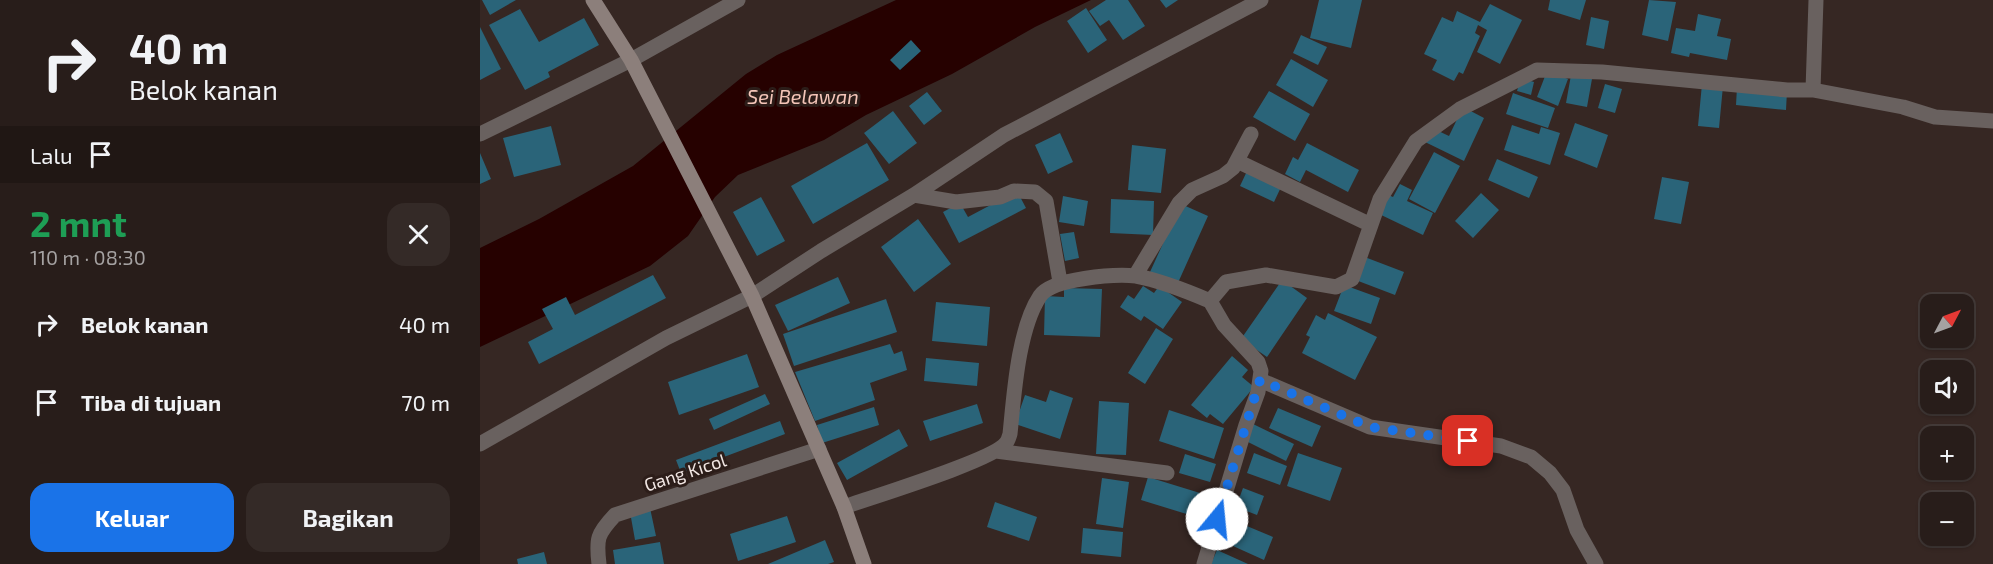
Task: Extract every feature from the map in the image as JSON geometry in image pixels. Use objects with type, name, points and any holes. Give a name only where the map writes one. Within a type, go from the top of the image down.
[{"type":"street","points":[[593,0],[631,60],[652,105],[752,296],[844,507],[864,564]]},
{"type":"street","points":[[480,134],[631,60],[738,0]]},
{"type":"street","points":[[480,444],[666,338],[752,296],[914,195],[1004,135],[1261,0]]},
{"type":"street","points":[[1813,90],[1815,0]]},
{"type":"street","points":[[1210,301],[1226,282],[1266,275],[1336,287],[1352,279],[1380,199],[1416,141],[1460,109],[1537,70],[1602,72],[1787,90],[1813,90],[1903,107],[1935,117],[1993,121]]},
{"type":"street","points":[[1136,276],[1179,204],[1192,190],[1223,176],[1233,168],[1251,134]]},
{"type":"street","points":[[1237,161],[1371,225]]},
{"type":"street","points":[[914,195],[956,202],[1000,197],[1014,190],[1035,192],[1046,201],[1060,282]]},
{"type":"street","points":[[844,507],[967,465],[1006,444],[1010,434],[1018,362],[1031,312],[1041,293],[1060,282],[1136,276],[1191,292],[1210,301],[1224,326],[1258,362],[1262,371],[1204,564]]},
{"type":"street","points":[[1260,380],[1370,427],[1501,446],[1531,457],[1550,473],[1563,490],[1577,530],[1596,564]]},
{"type":"street","name":"Gang Kicol","points":[[599,564],[597,545],[601,530],[615,515],[819,449]]},
{"type":"street","points":[[996,451],[1167,473]]},
{"type":"water","name":"Sei Belawan","points":[[896,0],[1091,0],[1035,27],[952,74],[866,115],[824,140],[738,175],[715,197],[688,236],[650,266],[480,347],[480,248],[539,219],[633,166],[746,74],[777,55]]},
{"type":"building","points":[[482,0],[516,0],[490,15]]},
{"type":"building","points":[[1106,0],[1128,0],[1145,26],[1123,40],[1109,20],[1100,26],[1089,11]]},
{"type":"building","points":[[1160,0],[1178,0],[1166,8]]},
{"type":"building","points":[[1319,0],[1362,0],[1351,48],[1310,38]]},
{"type":"building","points":[[1550,0],[1586,0],[1580,20],[1548,10]]},
{"type":"building","points":[[1649,0],[1676,2],[1668,41],[1642,35]]},
{"type":"building","points":[[1490,4],[1522,20],[1500,64],[1477,52],[1487,30],[1478,25],[1475,33],[1480,36],[1463,74],[1459,72],[1454,81],[1432,70],[1437,60],[1424,54],[1442,17],[1453,22],[1457,11],[1480,22]]},
{"type":"building","points":[[1086,8],[1107,40],[1088,53],[1067,21]]},
{"type":"building","points":[[520,9],[539,42],[584,18],[599,45],[548,72],[550,77],[525,90],[489,25]]},
{"type":"building","points":[[1698,14],[1721,19],[1717,36],[1731,39],[1727,60],[1690,53],[1689,57],[1671,53],[1676,28],[1695,31]]},
{"type":"building","points":[[1591,17],[1609,21],[1604,49],[1586,45]]},
{"type":"building","points":[[480,27],[501,69],[480,80]]},
{"type":"building","points":[[1301,35],[1327,47],[1318,65],[1293,53]]},
{"type":"building","points":[[911,40],[921,51],[900,70],[890,60]]},
{"type":"building","points":[[1291,59],[1328,80],[1313,107],[1276,85]]},
{"type":"building","points":[[1547,71],[1568,79],[1558,106],[1537,97]]},
{"type":"building","points":[[1571,75],[1592,79],[1587,107],[1566,103]]},
{"type":"building","points":[[1521,78],[1534,82],[1531,95],[1517,91]]},
{"type":"building","points":[[1605,84],[1622,89],[1615,113],[1598,108]]},
{"type":"building","points":[[1702,84],[1723,86],[1719,128],[1698,126]]},
{"type":"building","points":[[1737,87],[1787,91],[1786,110],[1736,105]]},
{"type":"building","points":[[1269,91],[1310,114],[1295,141],[1253,117]]},
{"type":"building","points":[[927,92],[942,111],[924,125],[909,106]]},
{"type":"building","points":[[1513,93],[1555,108],[1548,128],[1506,114]]},
{"type":"building","points":[[1463,107],[1484,118],[1464,161],[1425,142],[1432,128],[1449,136]]},
{"type":"building","points":[[893,111],[917,143],[889,164],[864,133]]},
{"type":"building","points":[[1575,123],[1608,135],[1597,168],[1564,155]]},
{"type":"building","points":[[1512,125],[1539,134],[1541,127],[1560,133],[1550,165],[1504,150]]},
{"type":"building","points":[[551,126],[561,165],[514,177],[503,138]]},
{"type":"building","points":[[1060,133],[1073,162],[1048,174],[1035,145]]},
{"type":"building","points":[[867,143],[889,180],[813,224],[791,186]]},
{"type":"building","points":[[1307,143],[1359,170],[1348,192],[1306,170],[1300,182],[1285,174],[1293,157],[1298,160]]},
{"type":"building","points":[[1132,145],[1166,149],[1161,193],[1128,190]]},
{"type":"building","points":[[1434,152],[1460,166],[1435,213],[1409,199]]},
{"type":"building","points":[[480,153],[491,179],[480,184]]},
{"type":"building","points":[[1497,159],[1538,177],[1529,198],[1488,180]]},
{"type":"building","points":[[1248,169],[1282,185],[1274,202],[1240,186]]},
{"type":"building","points":[[1662,177],[1689,182],[1681,224],[1654,219]]},
{"type":"building","points":[[1400,184],[1412,190],[1407,201],[1433,213],[1423,235],[1377,213],[1386,194],[1393,197]]},
{"type":"building","points":[[1017,191],[1026,208],[959,243],[943,212],[960,203],[968,217]]},
{"type":"building","points":[[1481,193],[1499,210],[1473,238],[1455,221]]},
{"type":"building","points":[[1063,196],[1088,201],[1084,226],[1059,222]]},
{"type":"building","points":[[761,197],[785,241],[757,256],[733,212]]},
{"type":"building","points":[[1111,199],[1154,201],[1153,235],[1110,233]]},
{"type":"building","points":[[1181,204],[1208,216],[1177,285],[1150,272]]},
{"type":"building","points":[[918,219],[951,264],[914,292],[881,247]]},
{"type":"building","points":[[1074,232],[1079,258],[1065,261],[1060,234]]},
{"type":"building","points":[[1362,256],[1404,272],[1395,295],[1353,279]]},
{"type":"building","points":[[653,275],[666,298],[539,364],[528,342],[553,329],[542,309],[566,297],[575,315]]},
{"type":"building","points":[[838,277],[850,303],[788,331],[775,305]]},
{"type":"building","points":[[1282,280],[1307,298],[1267,357],[1241,339]]},
{"type":"building","points":[[1344,285],[1380,298],[1371,324],[1334,311]]},
{"type":"building","points":[[1143,286],[1154,293],[1159,286],[1182,302],[1163,329],[1144,316],[1141,321],[1120,307],[1128,295],[1134,299]]},
{"type":"building","points":[[1064,288],[1102,289],[1100,337],[1044,335],[1045,296],[1064,297]]},
{"type":"building","points":[[886,299],[897,332],[794,366],[783,334]]},
{"type":"building","points":[[936,302],[990,307],[987,346],[932,341]]},
{"type":"building","points":[[1328,313],[1377,337],[1355,380],[1302,353],[1310,337],[1306,335],[1316,315],[1325,320]]},
{"type":"building","points":[[1156,328],[1173,339],[1145,384],[1128,373]]},
{"type":"building","points":[[890,344],[894,354],[902,351],[907,370],[870,383],[875,400],[815,421],[795,372]]},
{"type":"building","points":[[747,354],[759,387],[679,415],[668,382]]},
{"type":"building","points":[[1232,356],[1248,370],[1242,377],[1254,387],[1223,424],[1210,414],[1207,418],[1191,405]]},
{"type":"building","points":[[926,358],[979,363],[977,386],[924,381]]},
{"type":"building","points":[[1050,390],[1073,398],[1060,439],[1015,424],[1025,395],[1046,402]]},
{"type":"building","points":[[765,394],[770,404],[714,430],[709,419]]},
{"type":"building","points":[[1099,401],[1129,403],[1126,455],[1096,454]]},
{"type":"building","points":[[977,404],[983,423],[930,441],[923,421]]},
{"type":"building","points":[[874,407],[879,425],[822,443],[817,425]]},
{"type":"building","points":[[1278,408],[1321,426],[1312,447],[1269,428]]},
{"type":"building","points":[[1169,410],[1224,428],[1214,459],[1159,441]]},
{"type":"building","points":[[780,421],[785,434],[681,473],[676,460]]},
{"type":"building","points":[[1253,424],[1294,444],[1286,461],[1246,441]]},
{"type":"building","points":[[899,429],[908,446],[847,480],[837,463]]},
{"type":"building","points":[[1254,453],[1287,466],[1280,485],[1247,473]]},
{"type":"building","points":[[1298,453],[1342,468],[1330,501],[1287,486]]},
{"type":"building","points":[[1185,454],[1216,464],[1210,482],[1179,473]]},
{"type":"building","points":[[1148,477],[1200,493],[1193,516],[1141,500]]},
{"type":"building","points":[[1102,478],[1129,482],[1123,528],[1096,524]]},
{"type":"building","points":[[1243,488],[1264,496],[1257,515],[1236,507]]},
{"type":"building","points":[[995,502],[1037,517],[1029,541],[987,527]]},
{"type":"building","points":[[650,508],[656,536],[635,540],[630,512]]},
{"type":"building","points":[[787,516],[796,542],[738,561],[730,534]]},
{"type":"building","points":[[1242,524],[1273,537],[1264,560],[1233,546]]},
{"type":"building","points":[[1083,528],[1123,532],[1121,557],[1081,553]]},
{"type":"building","points":[[825,540],[834,562],[828,564],[768,564]]},
{"type":"building","points":[[660,542],[664,564],[615,564],[613,550]]},
{"type":"building","points":[[1217,550],[1248,564],[1211,564]]},
{"type":"building","points":[[544,552],[547,564],[518,564],[517,559]]},
{"type":"route","points":[[1217,519],[1260,380],[1370,427],[1468,441]]}]
